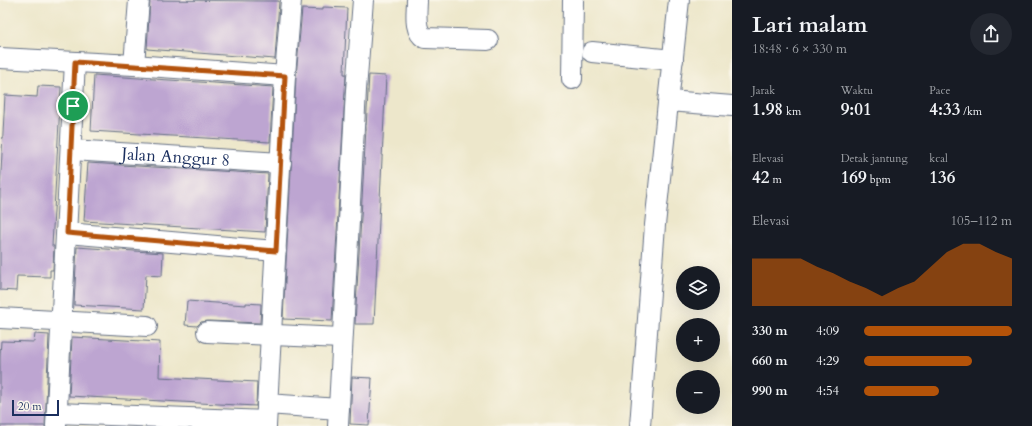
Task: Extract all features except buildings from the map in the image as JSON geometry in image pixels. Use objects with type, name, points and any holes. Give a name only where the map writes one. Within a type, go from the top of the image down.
[{"type":"street","points":[[134,65],[139,0]]},
{"type":"street","points":[[266,417],[285,76],[291,0]]},
{"type":"street","points":[[75,62],[56,419],[266,417],[339,418],[356,90],[363,0]]},
{"type":"street","points":[[417,0],[417,27],[421,35],[425,38],[488,40]]},
{"type":"street","points":[[572,79],[573,0]]},
{"type":"street","points":[[640,426],[655,225],[679,0]]},
{"type":"street","points":[[592,52],[673,60]]},
{"type":"street","points":[[0,58],[134,65],[285,76]]},
{"type":"street","points":[[669,101],[732,106]]},
{"type":"street","name":"Jalan Anggur 8","points":[[71,150],[281,163]]},
{"type":"street","points":[[67,233],[276,251]]},
{"type":"street","points":[[0,318],[147,326]]},
{"type":"street","points":[[207,332],[342,338]]},
{"type":"route","points":[[75,62],[285,76],[276,251],[67,233],[73,106],[75,62]]}]
